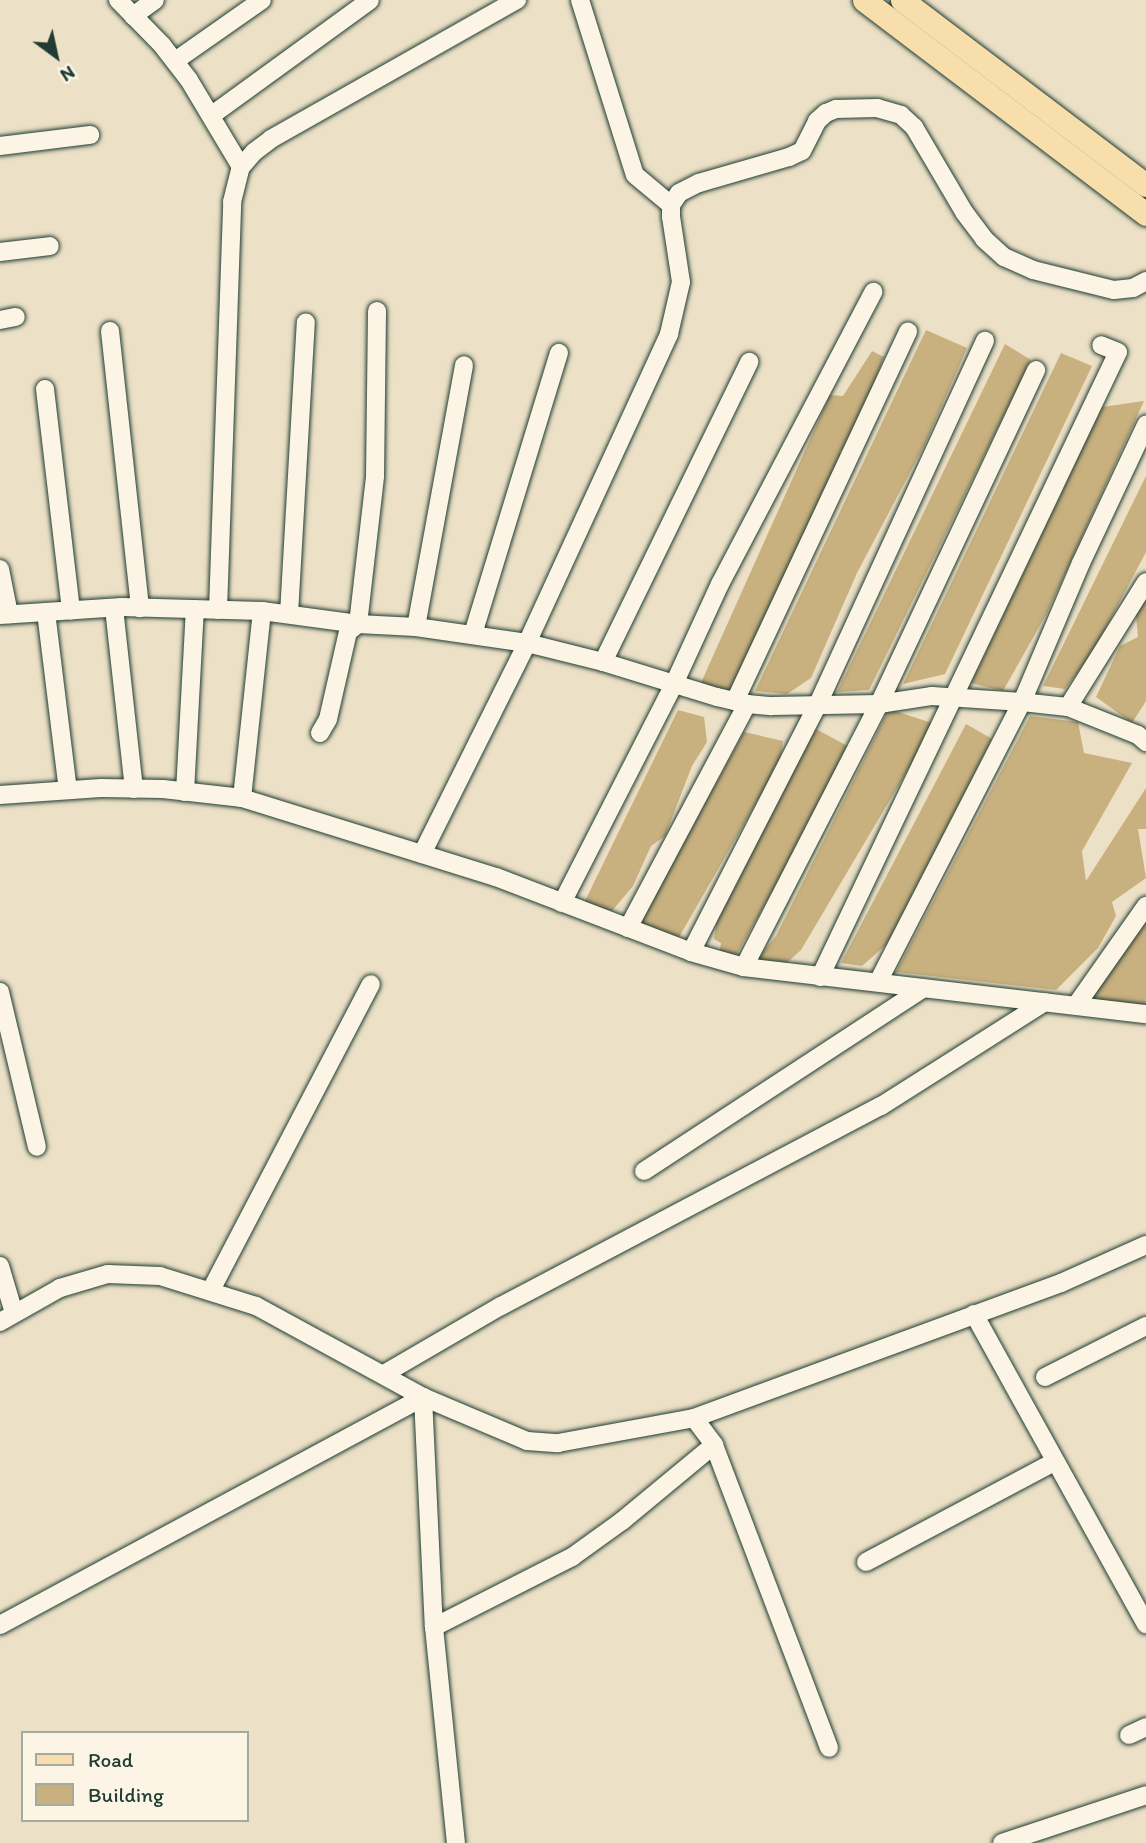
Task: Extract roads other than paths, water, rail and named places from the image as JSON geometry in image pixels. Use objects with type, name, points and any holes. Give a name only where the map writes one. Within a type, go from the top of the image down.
[{"type":"main road","points":[[864,0],[1146,214]]},
{"type":"main road","points":[[902,0],[1146,185]]},
{"type":"street","points":[[118,0],[175,61],[212,115],[241,167]]},
{"type":"street","points":[[133,16],[155,0]]},
{"type":"street","points":[[175,61],[262,0]]},
{"type":"street","points":[[212,115],[370,0]]},
{"type":"street","points":[[218,610],[232,202],[241,167],[271,139],[517,0]]},
{"type":"street","points":[[580,0],[635,175],[671,205]]},
{"type":"street","points":[[422,854],[527,643],[669,334],[681,282],[671,205],[679,193],[699,183],[789,158],[802,151],[817,121],[826,113],[836,109],[877,108],[901,116],[914,127],[964,212],[984,239],[1004,257],[1033,270],[1114,290],[1142,289]]},
{"type":"street","points":[[0,146],[90,135]]},
{"type":"street","points":[[0,252],[50,246]]},
{"type":"street","points":[[562,903],[674,684],[720,584],[873,292]]},
{"type":"street","points":[[320,733],[328,719],[348,632],[358,624],[375,476],[377,311]]},
{"type":"street","points":[[289,614],[306,322]]},
{"type":"street","points":[[110,331],[141,608]]},
{"type":"street","points":[[628,928],[741,702],[908,331]]},
{"type":"street","points":[[691,952],[817,706],[985,341]]},
{"type":"street","points":[[820,977],[1118,352],[1101,345]]},
{"type":"street","points":[[473,634],[559,353]]},
{"type":"street","points":[[603,662],[749,362]]},
{"type":"street","points":[[416,627],[464,365]]},
{"type":"street","points":[[744,967],[879,704],[1036,370]]},
{"type":"street","points":[[45,389],[71,610]]},
{"type":"street","points":[[878,982],[1022,702],[1081,563],[1146,425]]},
{"type":"street","points":[[0,569],[4,614],[114,608],[262,611],[358,624],[416,627],[527,643],[741,702],[817,706],[879,704],[932,696],[1022,702],[1068,708],[1143,733]]},
{"type":"street","points":[[1068,708],[1146,582]]},
{"type":"street","points":[[114,608],[134,789]]},
{"type":"street","points":[[185,792],[195,609]]},
{"type":"street","points":[[242,798],[262,611]]},
{"type":"street","points":[[46,612],[68,790]]},
{"type":"street","points":[[0,792],[134,789],[242,798],[422,854],[691,952],[744,967],[1146,1014]]},
{"type":"street","points":[[1077,1004],[1146,905]]},
{"type":"street","points":[[211,1290],[371,984]]},
{"type":"street","points":[[645,1171],[924,988]]},
{"type":"street","points":[[0,992],[37,1147]]},
{"type":"street","points":[[384,1374],[501,1306],[881,1106],[1045,1002]]},
{"type":"street","points":[[0,1266],[7,1318],[60,1288],[108,1274],[160,1276],[256,1306],[423,1397],[527,1441],[558,1443],[694,1418],[1060,1283],[1146,1245]]},
{"type":"street","points":[[974,1314],[1146,1624]]},
{"type":"street","points":[[1045,1377],[1146,1326]]},
{"type":"street","points":[[0,1625],[423,1397]]},
{"type":"street","points":[[423,1397],[434,1627],[456,1843]]},
{"type":"street","points":[[694,1418],[714,1445],[829,1748]]},
{"type":"street","points":[[434,1627],[572,1557],[622,1521],[714,1445]]},
{"type":"street","points":[[866,1562],[1054,1462]]},
{"type":"street","points":[[1129,1735],[1146,1727]]},
{"type":"street","points":[[1002,1843],[1146,1795]]}]
